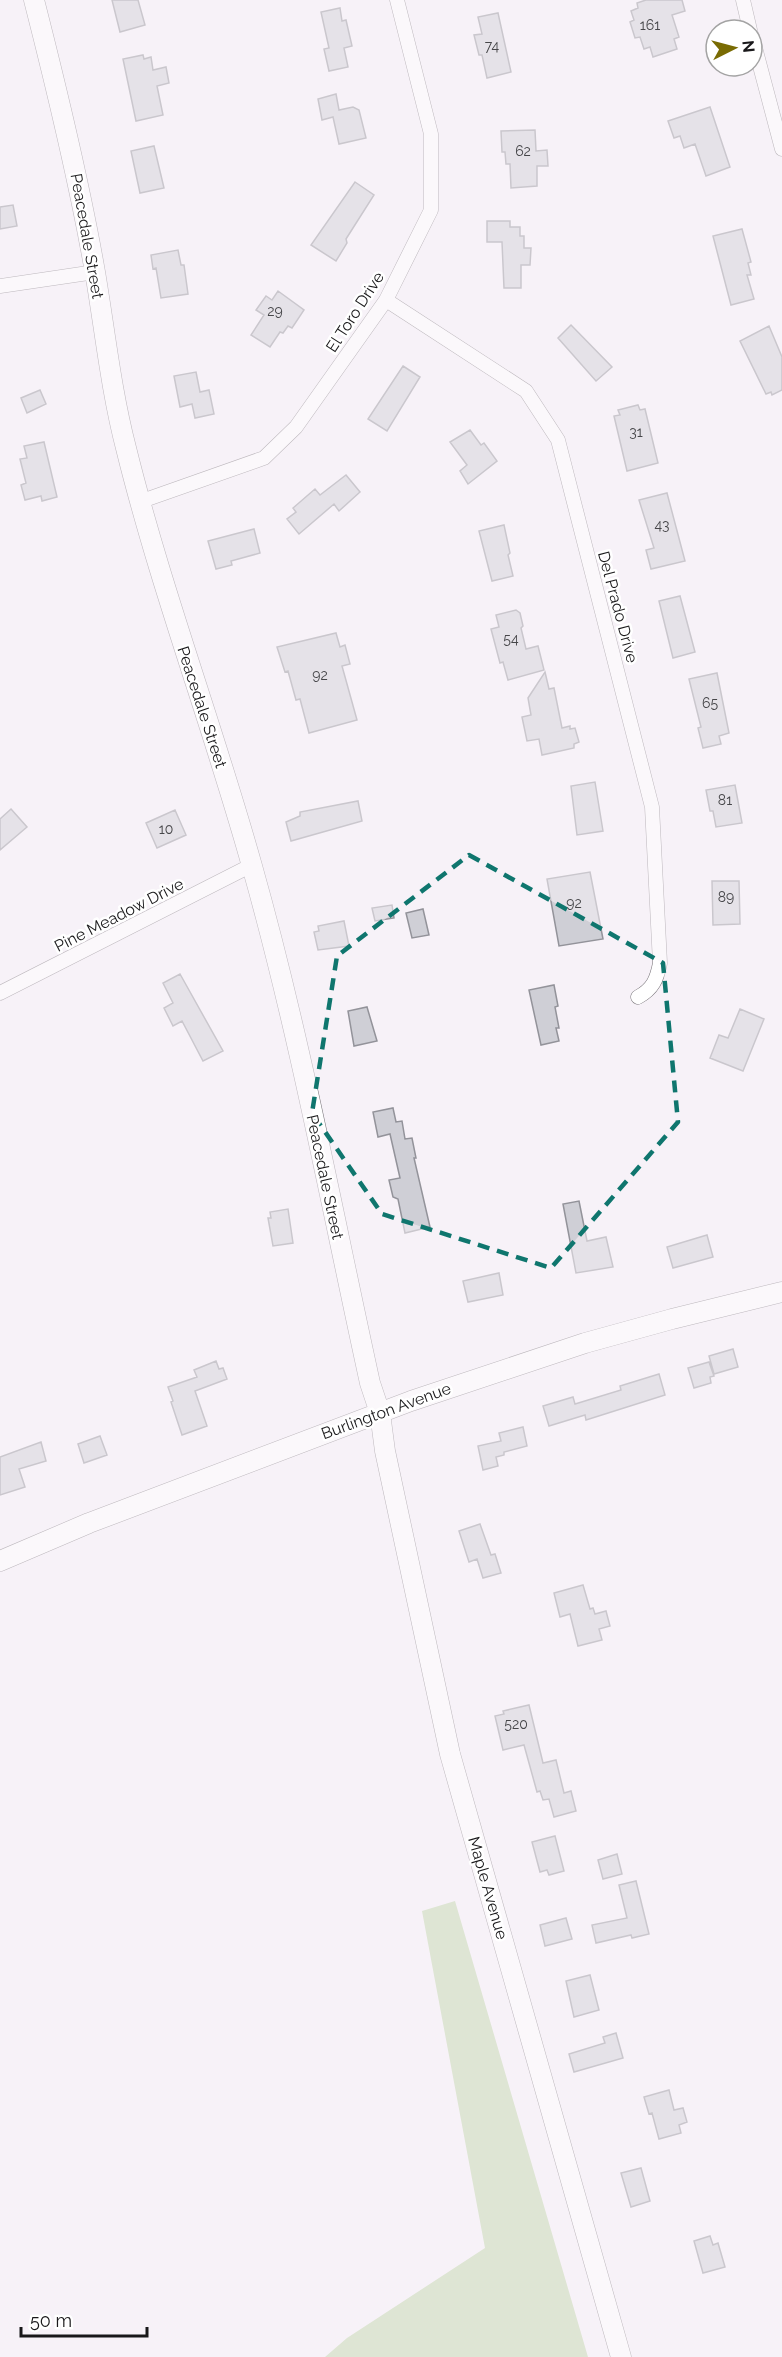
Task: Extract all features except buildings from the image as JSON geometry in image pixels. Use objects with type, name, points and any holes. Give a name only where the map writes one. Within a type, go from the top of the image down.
[{"type":"main road","name":"Peacedale Street","points":[[34,0],[69,140],[95,272],[111,382],[139,502],[166,597],[252,865],[290,1016],[370,1383],[380,1413]]},
{"type":"main road","name":"Burlington Avenue","points":[[0,1561],[89,1523],[380,1413],[585,1343],[782,1292]]},
{"type":"main road","name":"Maple Avenue","points":[[380,1413],[385,1451],[450,1754],[621,2357]]},
{"type":"street","name":"El Toro Drive","points":[[139,502],[264,458],[296,427],[386,300],[431,210],[431,134],[397,0]]},
{"type":"street","points":[[742,0],[747,18]]},
{"type":"street","points":[[763,78],[782,149]]},
{"type":"street","points":[[0,286],[95,272]]},
{"type":"street","name":"Del Prado Drive","points":[[386,300],[526,392],[558,440],[652,807],[660,963],[657,978],[650,991],[638,998]]},
{"type":"street","name":"Pine Meadow Drive","points":[[0,993],[252,865]]},
{"type":"highlighted area","points":[[469,855],[663,963],[678,1122],[551,1268],[382,1214],[312,1113],[337,956]]},
{"type":"green space","points":[[455,1901],[588,2357],[325,2357],[347,2338],[485,2248],[422,1911]]}]
